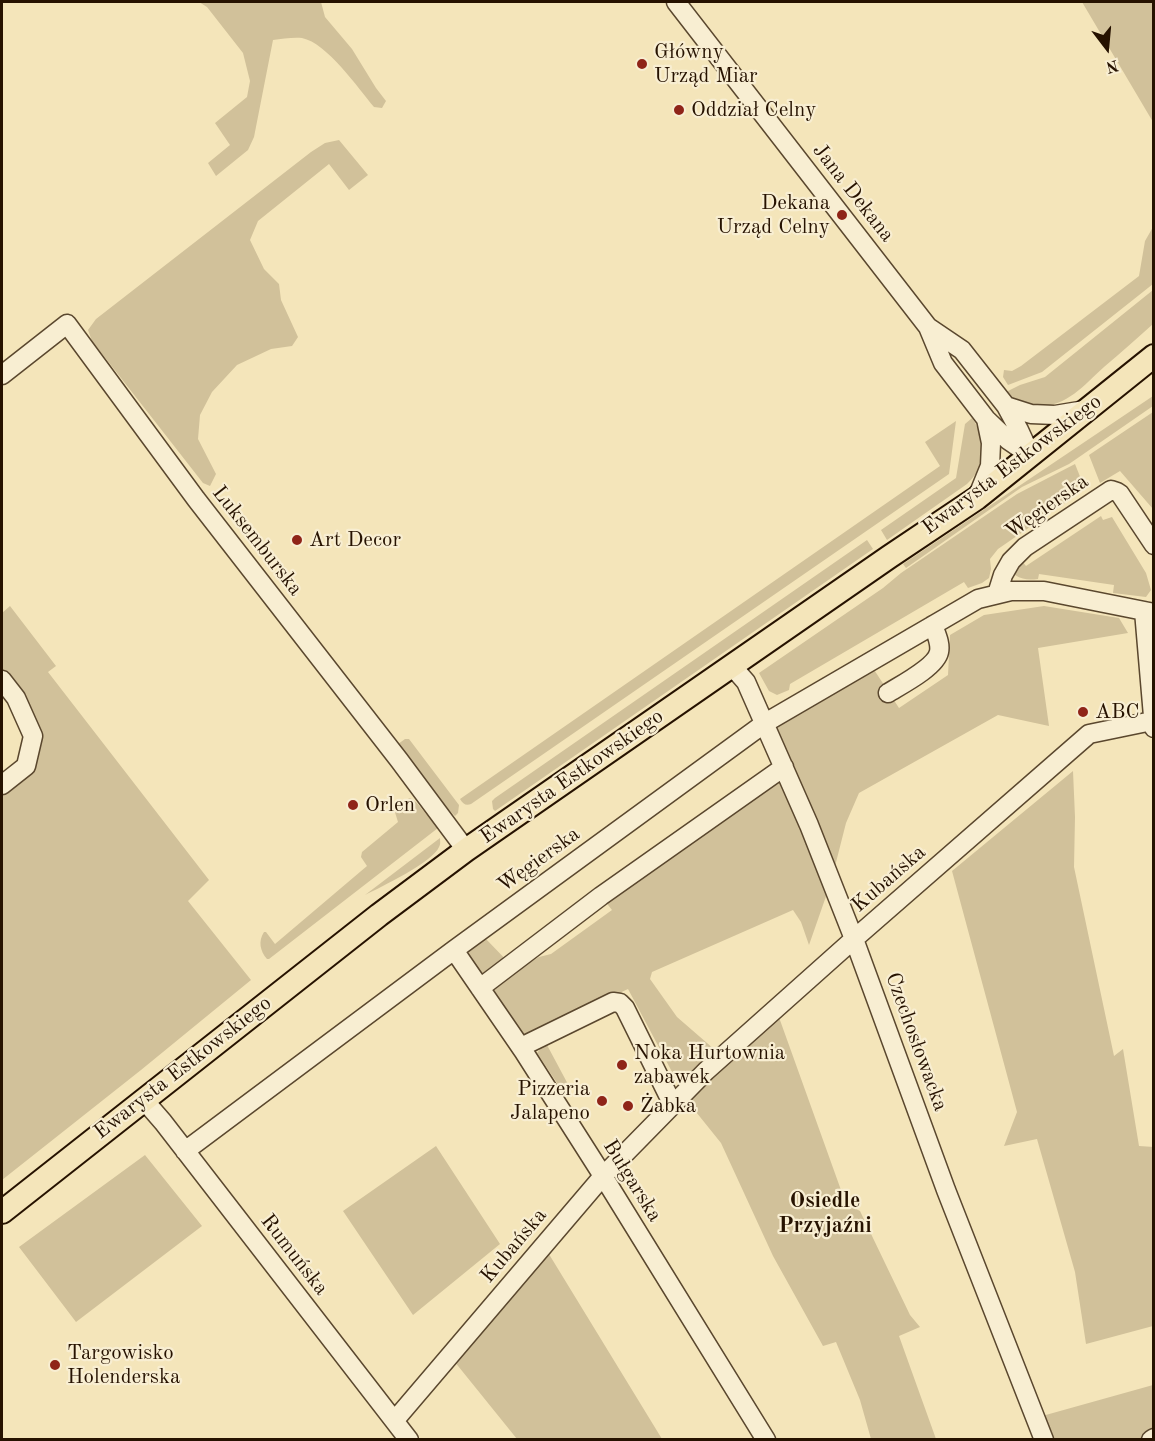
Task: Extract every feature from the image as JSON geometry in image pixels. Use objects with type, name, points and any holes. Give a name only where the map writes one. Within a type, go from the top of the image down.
[{"type":"main road","name":"Ewarysta Estkowskiego","points":[[2,1212],[370,922],[466,850],[977,498],[1153,356]]},
{"type":"street","name":"Jana Dekana","points":[[676,2],[928,327],[943,363],[986,419],[1008,440],[1030,455]]},
{"type":"street","name":"Luksemburska","points":[[2,375],[68,324],[196,500],[399,760],[466,850]]},
{"type":"street","name":"Jana Dekana","points":[[928,327],[963,350],[1006,406],[1030,455]]},
{"type":"street","points":[[1006,406],[1031,414],[1055,415],[1085,410]]},
{"type":"street","name":"Jana Dekana","points":[[977,498],[990,466],[991,443],[986,419]]},
{"type":"street","name":"Węgierska","points":[[997,594],[1011,561],[1025,547],[1111,490],[1120,494],[1154,545]]},
{"type":"street","name":"Węgierska","points":[[185,1151],[765,723],[978,599],[1011,591],[1044,591],[1149,612]]},
{"type":"street","points":[[1149,612],[1153,724]]},
{"type":"street","points":[[888,693],[933,663],[939,654],[939,643],[933,625]]},
{"type":"street","name":"Czechosłowacka","points":[[732,666],[746,682],[765,723],[854,939],[946,1190],[1044,1440]]},
{"type":"street","points":[[2,680],[16,698],[33,736],[26,766],[2,785]]},
{"type":"street","name":"Kubańska","points":[[395,1420],[603,1176],[705,1071],[1089,734],[1153,724]]},
{"type":"street","points":[[480,988],[601,896],[784,767]]},
{"type":"street","name":"Bułgarska","points":[[454,951],[521,1047],[766,1440]]},
{"type":"street","points":[[521,1047],[613,1002],[620,1003],[625,1008],[673,1105]]},
{"type":"street","name":"Rumuńska","points":[[143,1100],[163,1122],[409,1440]]},
{"type":"shaded area","points":[[199,2],[321,2],[325,17],[352,49],[386,101],[382,108],[374,107],[332,57],[312,42],[302,38],[273,40],[254,137],[248,150],[216,176],[208,163],[230,145],[215,123],[247,97],[250,81],[243,53],[207,7]]},
{"type":"shaded area","points":[[1082,2],[1153,2],[1153,122]]},
{"type":"shaded area","points":[[339,140],[368,175],[349,190],[329,164],[258,221],[250,240],[264,269],[279,284],[281,300],[298,337],[292,346],[271,349],[237,365],[212,392],[200,415],[198,439],[216,474],[210,486],[203,483],[92,341],[88,330],[96,319],[311,152],[325,143]]},
{"type":"shaded area","points":[[1153,227],[1153,284],[1042,372],[1008,385],[1003,377],[1004,370],[1012,371],[1021,366],[1139,276],[1145,241]]},
{"type":"shaded area","points":[[1153,290],[1153,324],[1072,395],[1054,404],[1033,406],[1017,402],[1004,393],[1045,377]]},
{"type":"shaded area","points":[[1153,396],[1153,406],[1069,464],[1022,487],[906,568],[903,564]]},
{"type":"shaded area","points":[[1153,412],[1153,509],[1120,471],[1100,483],[1089,455]]},
{"type":"shaded area","points":[[972,418],[980,435],[983,452],[974,477],[887,540],[881,530],[956,478],[965,424]]},
{"type":"shaded area","points":[[956,421],[949,474],[471,804],[466,805],[461,801],[460,799],[940,466],[925,442]]},
{"type":"shaded area","points":[[1075,464],[1085,489],[998,549],[990,559],[989,578],[968,588],[964,582],[790,684],[789,690],[777,695],[769,691],[759,673],[1017,494]]},
{"type":"shaded area","points":[[1101,516],[1103,520],[1112,517],[1146,573],[1151,590],[1146,597],[1113,593],[1114,585],[1039,574],[1038,579],[1032,580],[1015,575],[1013,566],[1017,555],[1026,566]]},
{"type":"shaded area","points":[[867,540],[873,549],[495,811],[493,809],[492,801],[495,798]]},
{"type":"shaded area","points":[[10,606],[56,666],[48,672],[209,880],[188,901],[251,980],[2,1180],[2,785],[26,766],[32,736],[2,680],[2,613]]},
{"type":"shaded area","points":[[1044,606],[1119,618],[1128,633],[1038,648],[1049,726],[998,715],[859,793],[846,823],[831,882],[809,945],[801,922],[793,910],[652,972],[650,979],[677,1017],[722,1056],[776,1009],[846,1204],[860,1211],[910,1315],[920,1327],[899,1336],[936,1439],[871,1439],[860,1400],[836,1342],[823,1346],[773,1256],[721,1143],[688,1102],[628,989],[526,1037],[462,952],[486,939],[511,965],[516,961],[524,966],[539,957],[551,954],[612,910],[601,896],[784,767],[765,723],[869,662],[899,708],[948,675],[950,635],[984,615]]},
{"type":"shaded area","points":[[409,739],[459,805],[455,816],[398,744]]},
{"type":"shaded area","points":[[1073,771],[1074,867],[1114,1056],[1123,1049],[1139,1146],[1154,1147],[1153,1326],[1086,1344],[1075,1272],[1037,1139],[1004,1146],[1017,1112],[952,871]]},
{"type":"shaded area","points":[[410,798],[438,828],[267,959],[261,946],[264,932],[275,944],[367,866],[361,857],[362,852],[398,822],[394,809]]},
{"type":"shaded area","points":[[440,838],[439,847],[427,860],[406,874],[365,895]]},
{"type":"shaded area","points":[[547,1045],[570,1088],[563,1092],[537,1053]]},
{"type":"shaded area","points":[[436,1146],[500,1244],[413,1315],[343,1211]]},
{"type":"shaded area","points":[[145,1155],[202,1226],[76,1322],[19,1247]]},
{"type":"shaded area","points":[[544,1246],[662,1439],[517,1439],[450,1356]]},
{"type":"shaded area","points":[[1153,1385],[1154,1438],[1151,1439],[1044,1439],[1035,1418]]},
{"type":"place","name":"Główny Urząd Miar","points":[[642,64]]},
{"type":"place","name":"Oddział Celny","points":[[679,110]]},
{"type":"place","name":"Dekana Urząd Celny","points":[[842,215]]},
{"type":"place","name":"Art Decor","points":[[297,540]]},
{"type":"place","name":"ABC","points":[[1083,712]]},
{"type":"place","name":"Orlen","points":[[353,805]]},
{"type":"place","name":"Noka Hurtownia zabawek","points":[[622,1065]]},
{"type":"place","name":"Pizzeria Jalapeno","points":[[602,1101]]},
{"type":"place","name":"Żabka","points":[[628,1106]]},
{"type":"place","name":"Targowisko Holenderska","points":[[55,1365]]},
{"type":"district","name":"Osiedle Przyjaźni","points":[[825,1214]]}]
